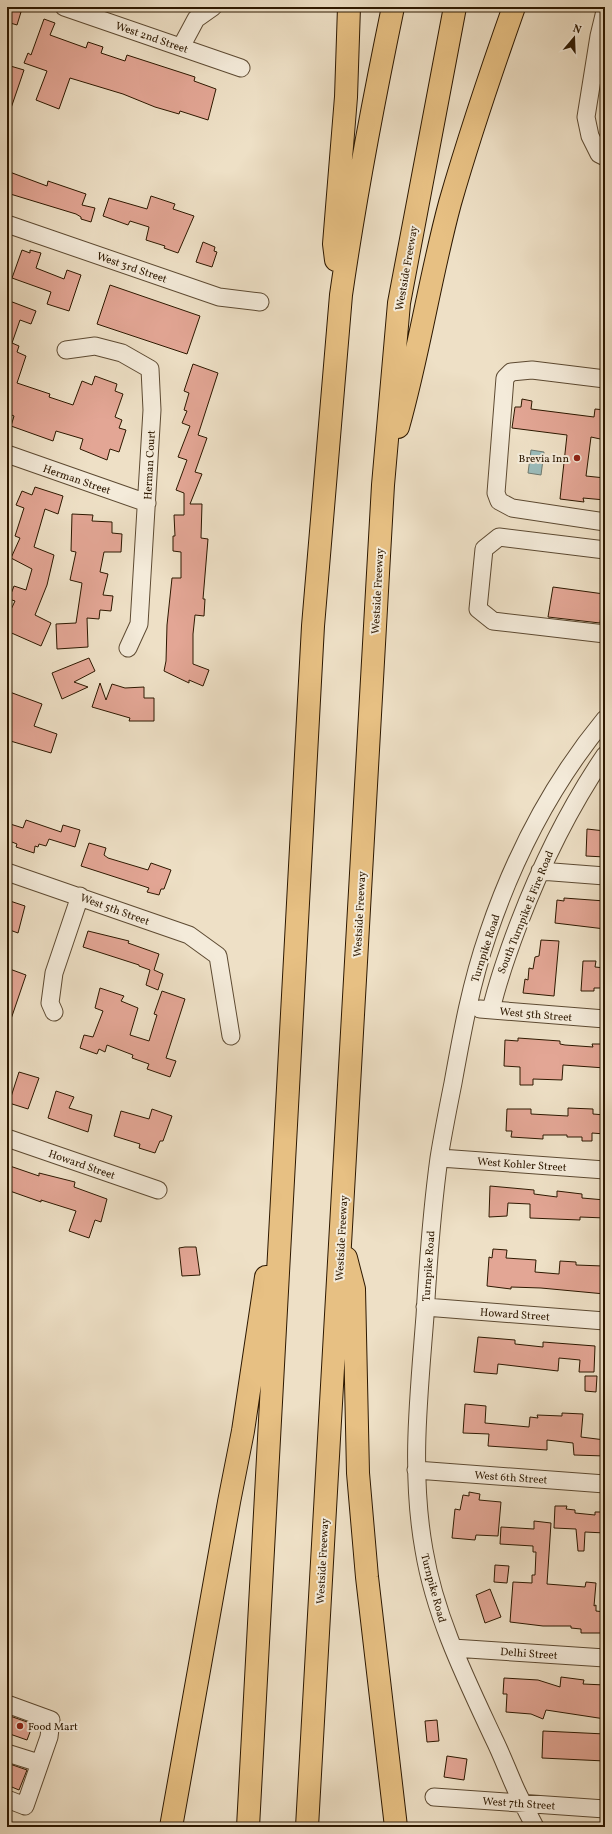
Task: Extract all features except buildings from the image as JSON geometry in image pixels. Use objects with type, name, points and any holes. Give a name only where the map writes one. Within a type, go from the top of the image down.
[{"type":"highway","points":[[341,295],[334,244],[346,97],[349,7]]},
{"type":"highway","points":[[248,1827],[281,1241],[313,626],[341,295],[353,218],[392,7]]},
{"type":"highway","name":"Westside Freeway","points":[[307,1827],[383,485],[399,303],[455,7]]},
{"type":"highway","points":[[383,485],[405,404],[426,302],[450,203],[484,91],[514,7]]},
{"type":"highway","points":[[341,1236],[354,1289],[358,1473],[367,1577],[396,1827]]},
{"type":"highway","points":[[171,1827],[243,1431],[266,1278],[281,1241]]},
{"type":"street","name":"West 2nd Street","points":[[64,7],[241,68]]},
{"type":"street","points":[[181,47],[196,19],[213,7]]},
{"type":"street","points":[[605,11],[599,73],[586,117],[590,136],[599,154],[605,158]]},
{"type":"street","name":"West 3rd Street","points":[[7,224],[219,297],[260,302]]},
{"type":"street","name":"Herman Court","points":[[66,350],[95,346],[122,353],[150,369],[152,410],[139,624],[128,648]]},
{"type":"street","points":[[605,379],[532,370],[511,372],[505,378],[496,493],[499,501],[512,508],[605,522]]},
{"type":"street","name":"Herman Street","points":[[7,454],[147,503]]},
{"type":"street","points":[[605,550],[499,537],[484,549],[478,609],[493,622],[605,634]]},
{"type":"street","name":"Turnpike Road","points":[[535,1827],[453,1648],[434,1596],[424,1553],[417,1502],[416,1438],[432,1216],[440,1158],[467,1008],[487,935],[506,886],[527,839],[548,801],[573,761],[605,719]]},
{"type":"street","name":"South Turnpike E Fire Road","points":[[491,1010],[499,978],[540,871],[566,816],[605,755]]},
{"type":"street","points":[[540,871],[605,876]]},
{"type":"street","name":"West 5th Street","points":[[7,872],[189,935],[218,956],[231,1036]]},
{"type":"street","points":[[54,1012],[50,1003],[54,973],[80,896]]},
{"type":"street","name":"West 5th Street","points":[[467,1008],[605,1019]]},
{"type":"street","name":"Howard Street","points":[[7,1138],[158,1190]]},
{"type":"street","name":"West Kohler Street","points":[[440,1158],[605,1170]]},
{"type":"street","name":"Howard Street","points":[[425,1307],[605,1321]]},
{"type":"street","name":"West 6th Street","points":[[416,1470],[605,1484]]},
{"type":"street","name":"Delhi Street","points":[[453,1648],[605,1658]]},
{"type":"street","points":[[7,1704],[51,1720],[49,1737],[25,1806],[7,1799]]},
{"type":"street","points":[[7,1753],[39,1763]]},
{"type":"street","name":"West 7th Street","points":[[434,1797],[605,1809]]},
{"type":"water","points":[[531,450],[544,452],[541,475],[528,473]]},
{"type":"place","name":"Brevia Inn","points":[[577,458]]},
{"type":"place","name":"Food Mart","points":[[20,1726]]}]
